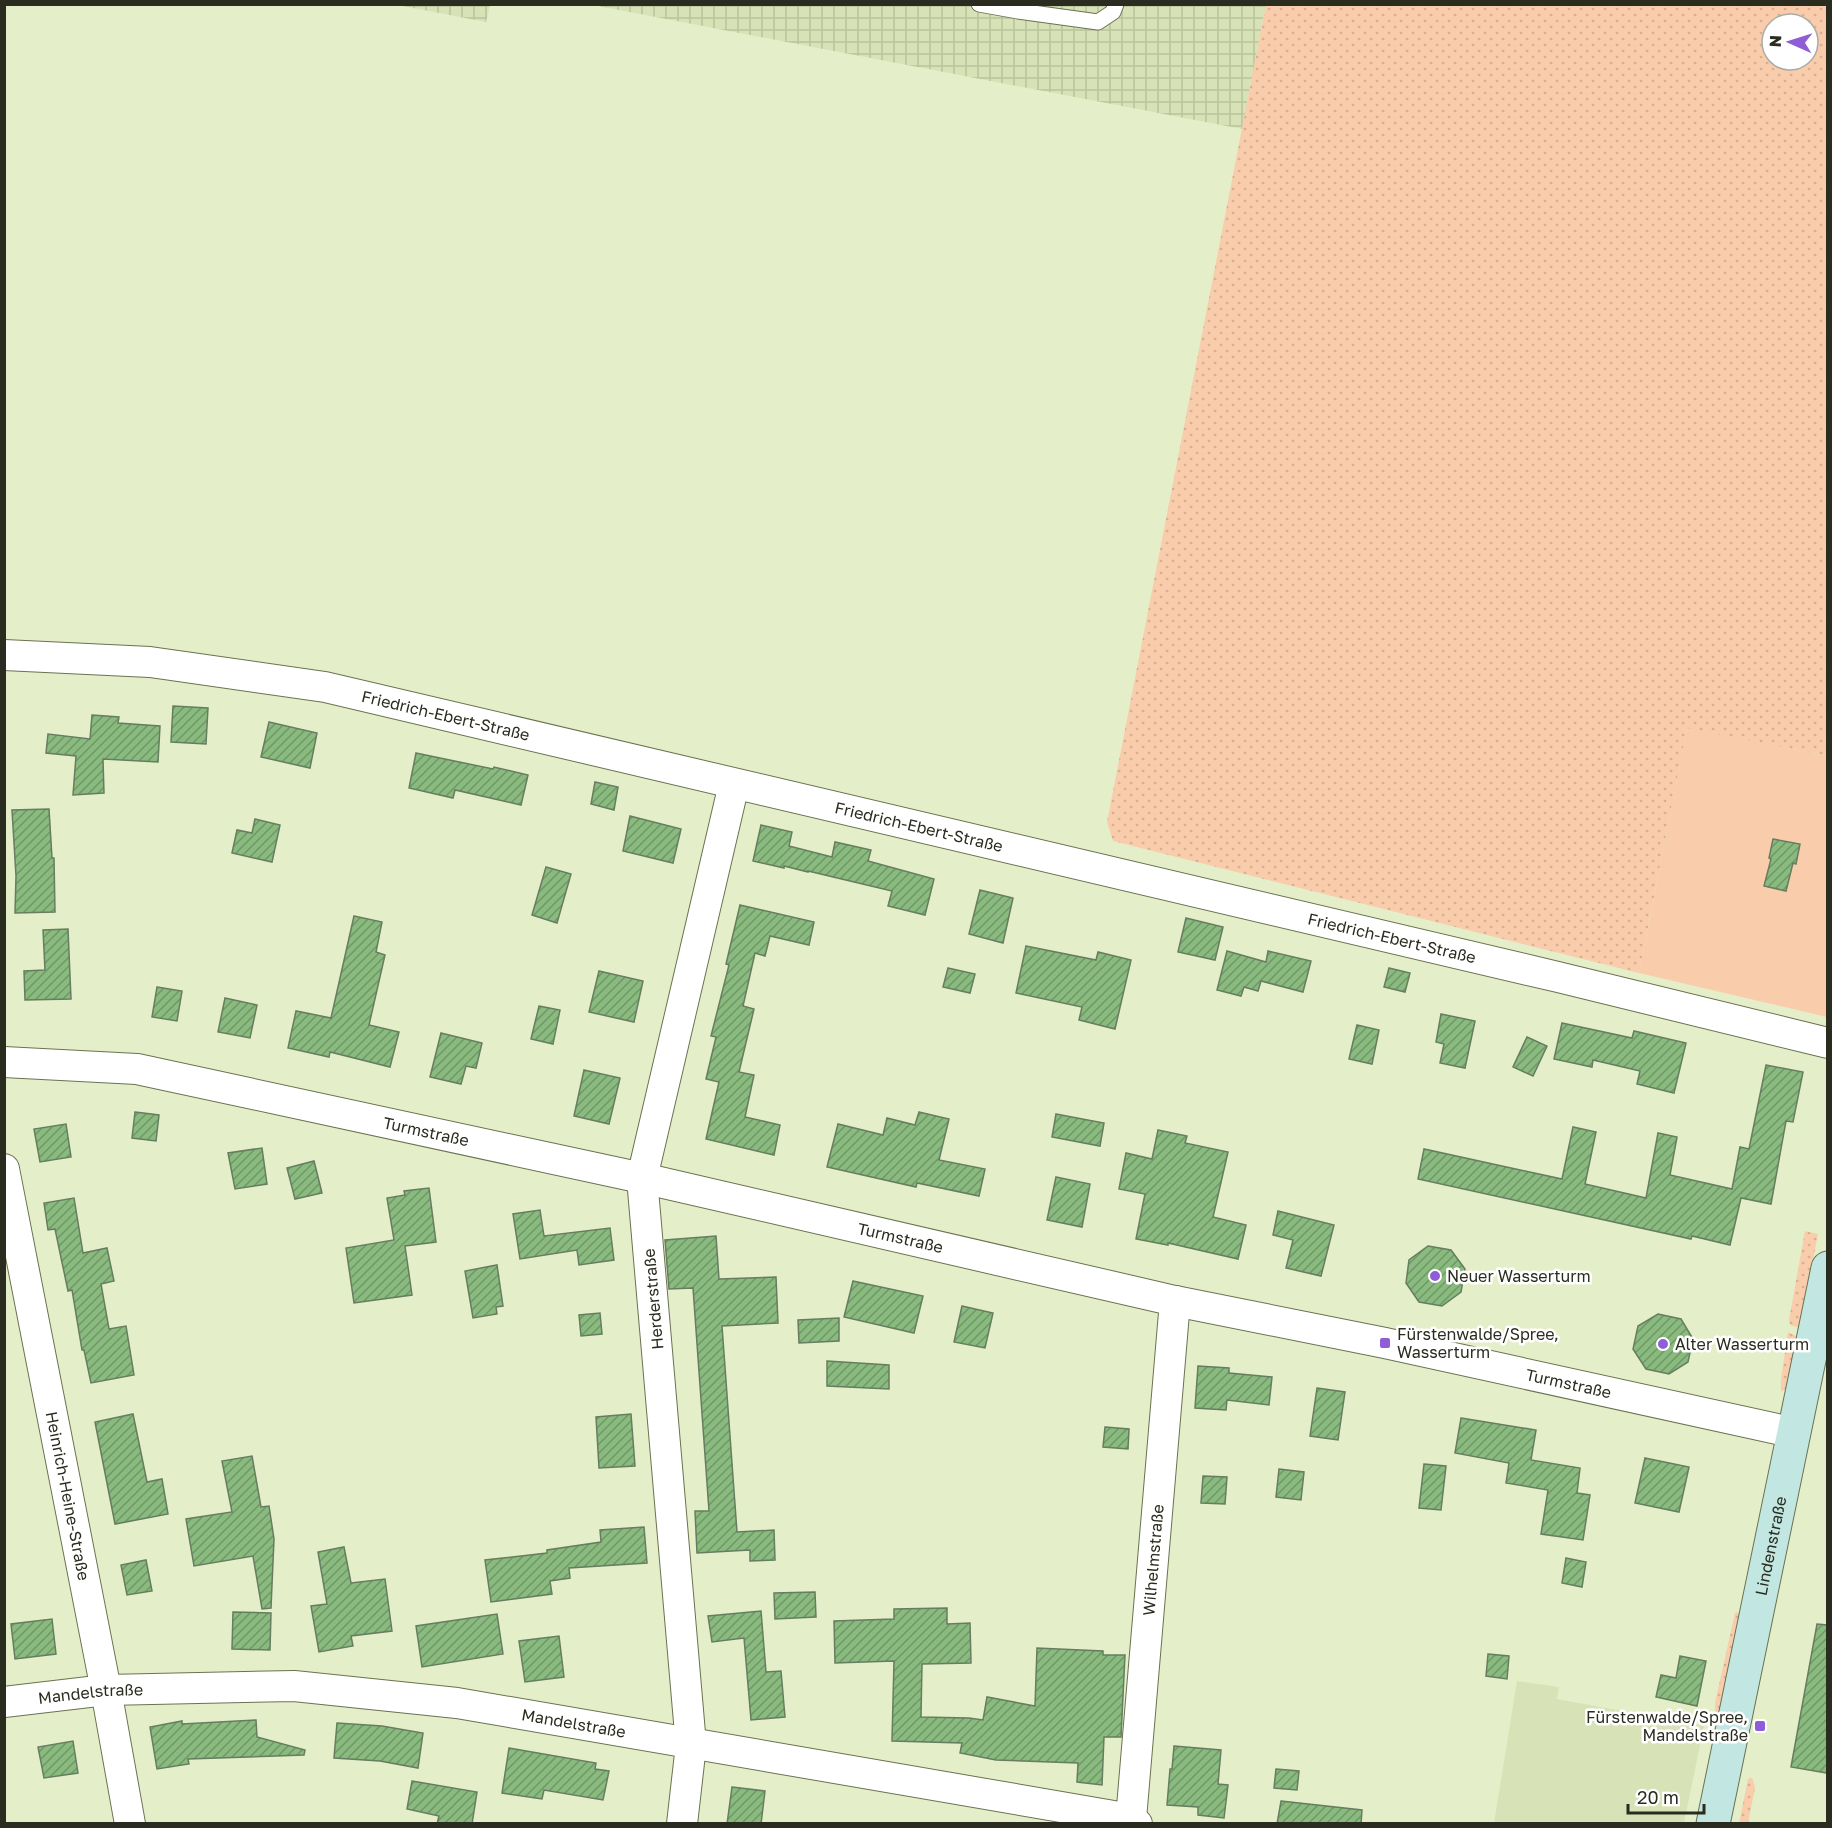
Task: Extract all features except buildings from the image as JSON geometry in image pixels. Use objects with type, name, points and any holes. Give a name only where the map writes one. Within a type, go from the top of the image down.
[{"type":"street","name":"Friedrich-Ebert-Straße","points":[[4,655],[150,662],[325,687],[1558,976],[1827,1043]]},
{"type":"street","name":"Herderstraße","points":[[682,1824],[691,1745],[642,1178],[734,784]]},
{"type":"street","name":"Turmstraße","points":[[4,1062],[137,1069],[642,1178],[1175,1301],[1385,1343],[1795,1433]]},
{"type":"street","name":"Heinrich-Heine-Straße","points":[[4,1169],[130,1824]]},
{"type":"street","name":"Lindenstraße","points":[[1713,1824],[1795,1433],[1821,1334],[1827,1268]]},
{"type":"street","name":"Wilhelmstraße","points":[[1134,1822],[1175,1301]]},
{"type":"street","name":"Mandelstraße","points":[[4,1702],[106,1690],[294,1686],[457,1703],[1134,1822]]},
{"type":"lane","points":[[979,4],[1098,22],[1113,12],[1116,4]]},
{"type":"shaded area","points":[[490,4],[486,22],[397,5]]},
{"type":"shaded area","points":[[593,5],[1266,5],[1242,129]]},
{"type":"shaded area","points":[[1266,5],[1827,5],[1827,756],[1687,729],[1639,973],[1113,841],[1107,822]]},
{"type":"shaded area","points":[[1687,728],[1827,756],[1827,1017],[1639,973]]},
{"type":"shaded area","points":[[1805,1231],[1818,1234],[1800,1328],[1790,1325],[1789,1320]]},
{"type":"shaded area","points":[[1788,1332],[1798,1337],[1796,1359],[1790,1382],[1781,1392],[1781,1379]]},
{"type":"shaded area","points":[[1737,1612],[1740,1614],[1719,1714],[1716,1714],[1715,1703]]},
{"type":"shaded area","points":[[1517,1681],[1559,1687],[1557,1699],[1704,1726],[1684,1823],[1494,1823]]},
{"type":"shaded area","points":[[1748,1779],[1753,1779],[1755,1788],[1748,1823],[1739,1823]]},
{"type":"place","name":"Neuer Wasserturm","points":[[1435,1276]]},
{"type":"place","name":"Fürstenwalde/Spree, Wasserturm","points":[[1385,1343]]},
{"type":"place","name":"Alter Wasserturm","points":[[1663,1344]]},
{"type":"place","name":"Fürstenwalde/Spree, Mandelstraße","points":[[1760,1726]]}]
